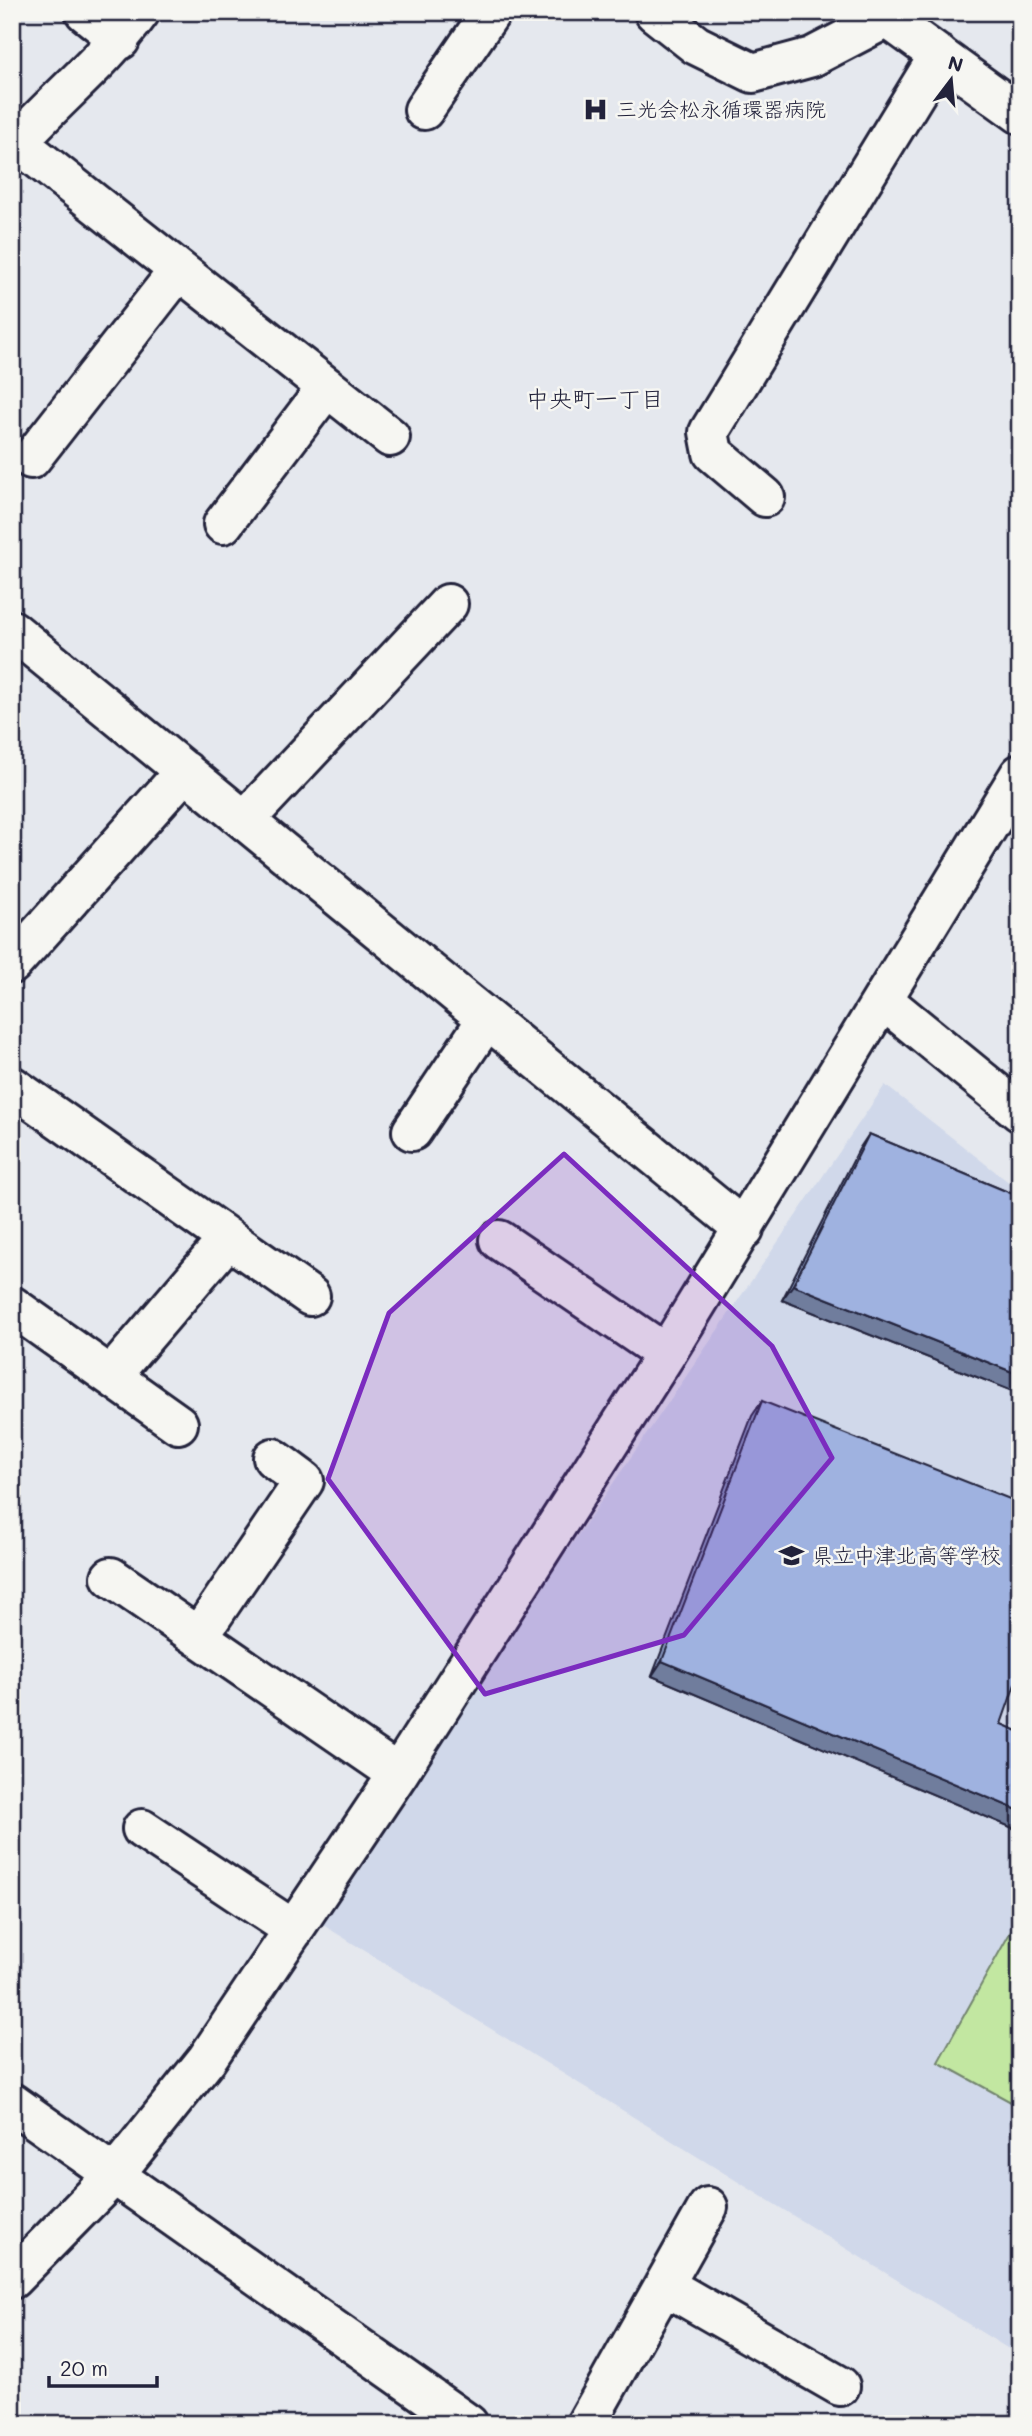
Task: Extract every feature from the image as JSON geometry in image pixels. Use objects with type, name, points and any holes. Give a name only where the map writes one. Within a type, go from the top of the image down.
[{"type":"street","points":[[85,12],[130,26],[15,145],[179,270],[390,437]]},
{"type":"street","points":[[424,110],[491,12]]},
{"type":"street","points":[[654,12],[696,45],[753,73],[812,57],[889,15],[1020,114]]},
{"type":"street","points":[[765,498],[713,453],[709,432],[939,55]]},
{"type":"street","points":[[31,459],[179,270]]},
{"type":"street","points":[[223,524],[327,387]]},
{"type":"street","points":[[245,820],[448,604]]},
{"type":"street","points":[[12,630],[744,1230]]},
{"type":"street","points":[[12,964],[185,771]]},
{"type":"street","points":[[12,2279],[115,2174],[207,2059],[294,1930],[398,1774],[744,1230],[1020,774]]},
{"type":"street","points":[[883,1000],[1020,1112]]},
{"type":"street","points":[[412,1130],[487,1019]]},
{"type":"street","points":[[12,1086],[310,1296]]},
{"type":"street","points":[[111,1376],[228,1239]]},
{"type":"street","points":[[499,1240],[666,1354]]},
{"type":"street","points":[[12,1306],[178,1424]]},
{"type":"street","points":[[198,1637],[304,1481],[273,1458]]},
{"type":"street","points":[[111,1577],[398,1774]]},
{"type":"street","points":[[142,1829],[294,1930]]},
{"type":"street","points":[[12,2103],[468,2424]]},
{"type":"street","points":[[586,2424],[708,2207]]},
{"type":"street","points":[[664,2285],[840,2386]]},
{"type":"highlighted area","points":[[564,1154],[772,1346],[832,1458],[684,1635],[485,1694],[328,1479],[389,1313]]},
{"type":"shaded area","name":"県立中津北高等学校","points":[[885,1085],[1020,1191],[1020,2356],[315,1920]]},
{"type":"green space","points":[[1020,1915],[1020,2107],[938,2062]]},
{"type":"building","points":[[869,1134],[1020,1197],[1020,1375],[793,1285]]},
{"type":"building","points":[[762,1401],[1020,1503],[1020,1670],[1001,1724],[1020,1732],[1020,1811],[662,1661]]},
{"type":"place","name":"三光会松永循環器病院","points":[[596,110]]},
{"type":"place","name":"県立中津北高等学校","points":[[792,1556]]},
{"type":"district","name":"中央町一丁目","points":[[595,399]]}]
